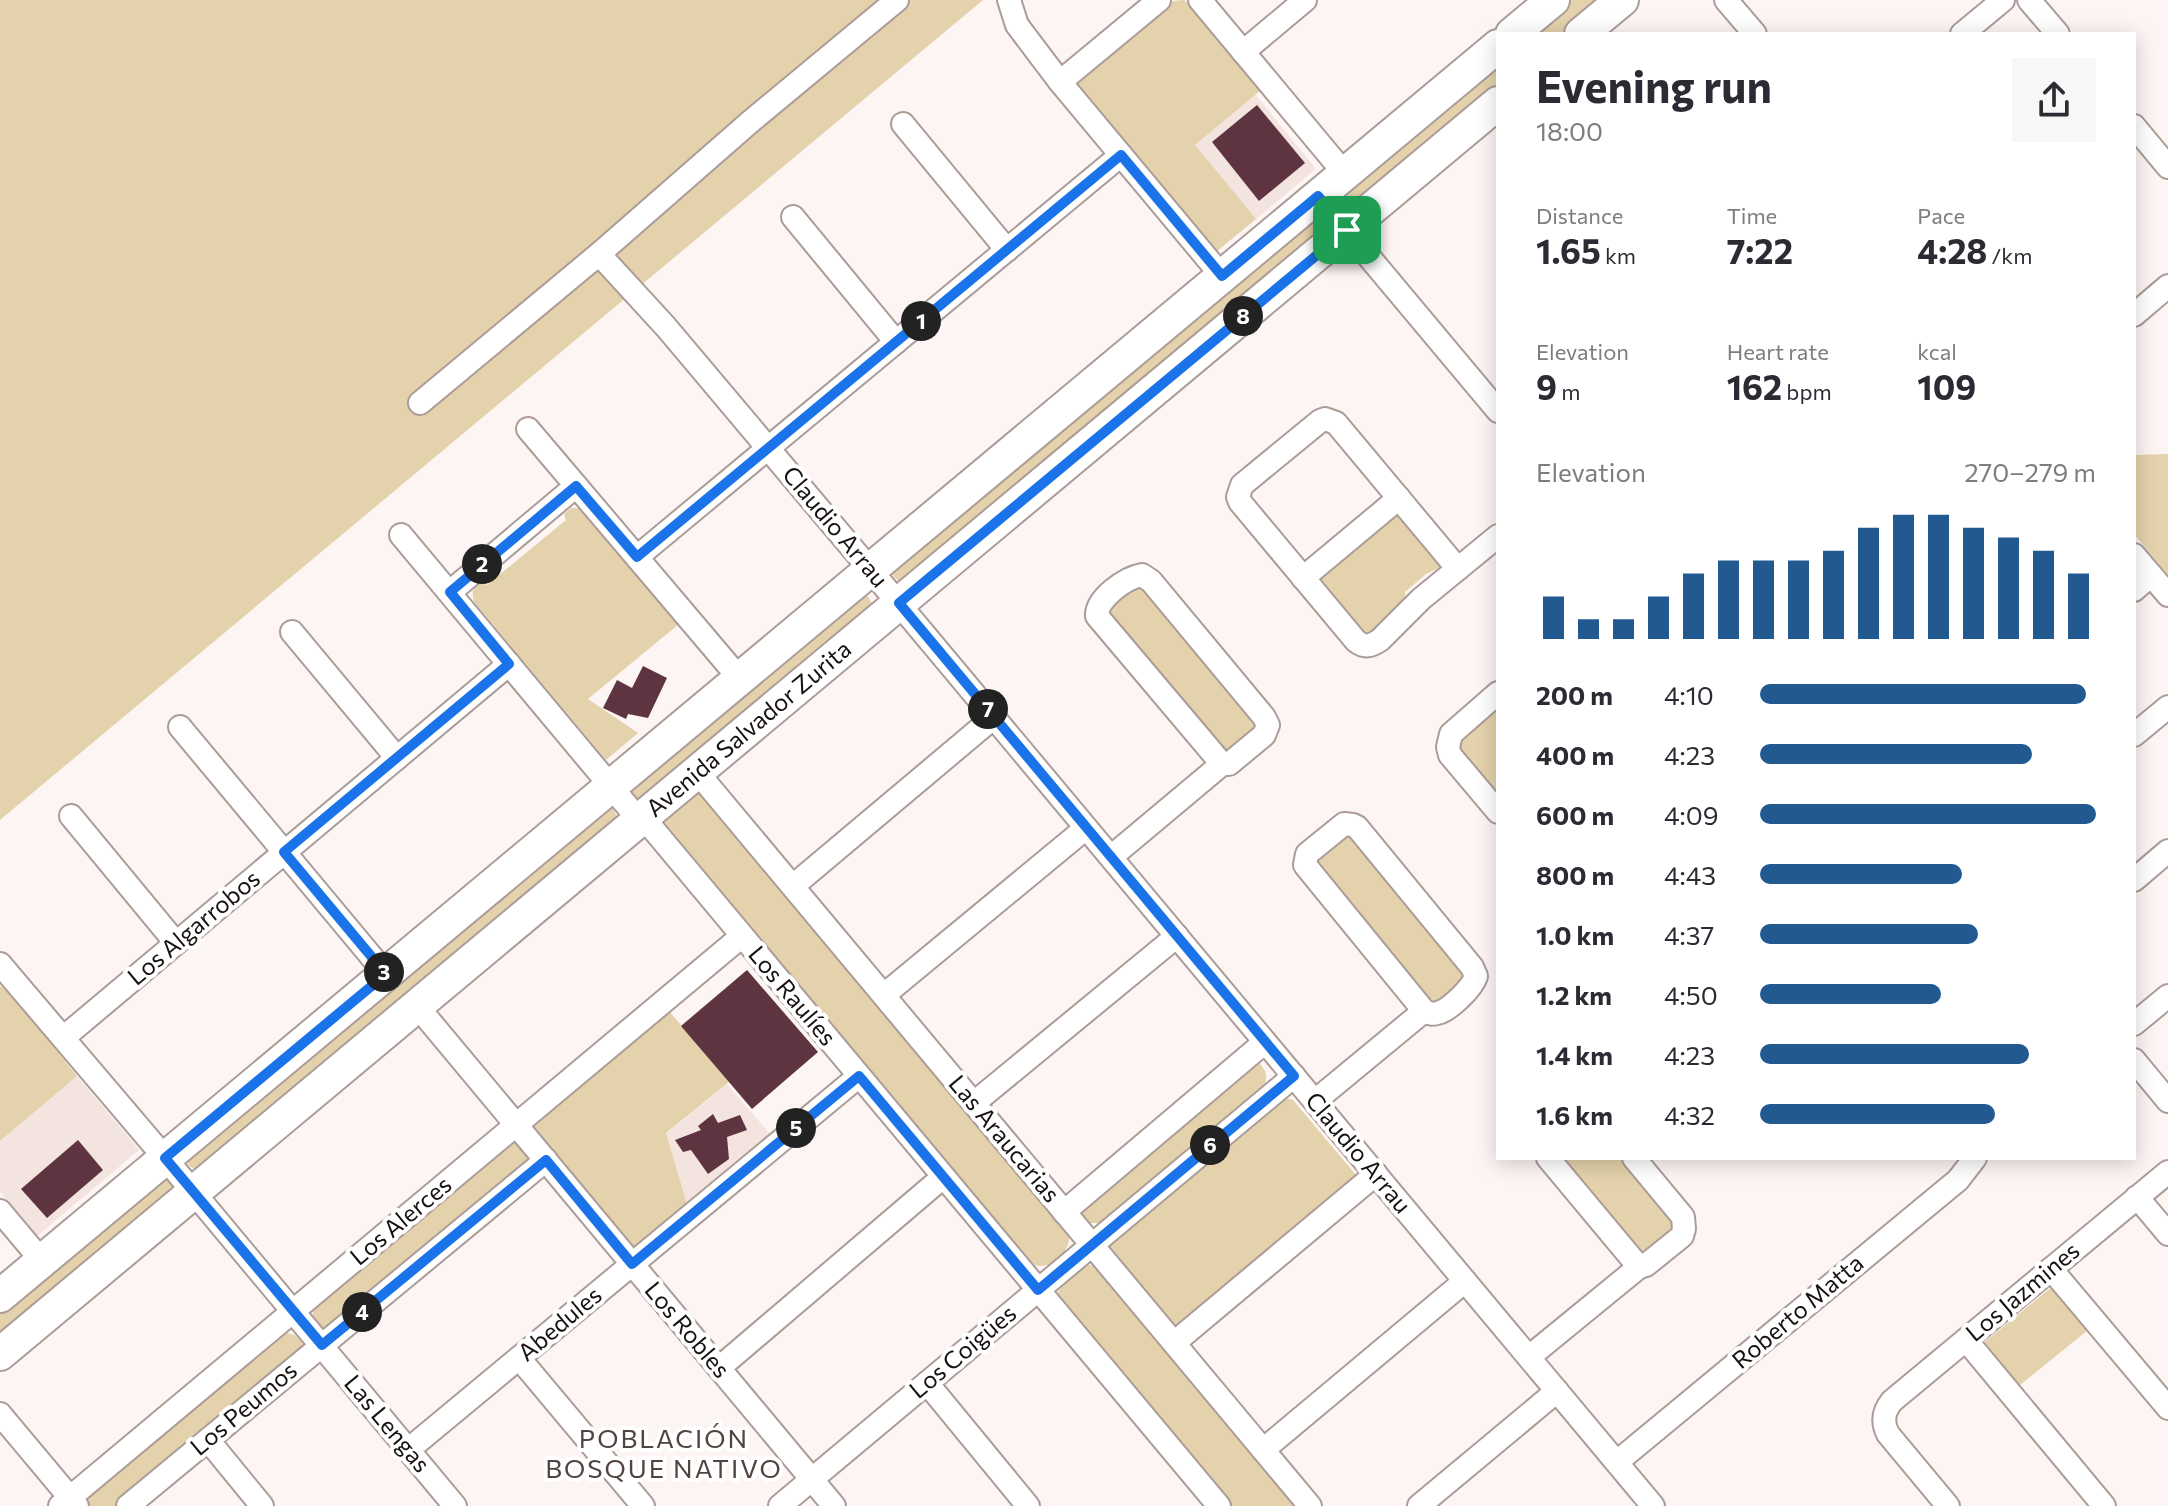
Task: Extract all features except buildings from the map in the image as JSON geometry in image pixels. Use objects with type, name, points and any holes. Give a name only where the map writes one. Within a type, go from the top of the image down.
[{"type":"main road","points":[[1514,32],[1553,0]]},
{"type":"main road","points":[[1583,32],[1622,0]]},
{"type":"main road","name":"Avenida Salvador Zurita","points":[[0,1296],[1496,48]]},
{"type":"main road","name":"Avenida Salvador Zurita","points":[[0,1354],[1496,105]]},
{"type":"street","points":[[420,403],[897,0]]},
{"type":"street","points":[[1009,0],[1017,25],[1060,82],[1222,276]]},
{"type":"street","points":[[1060,82],[1159,0]]},
{"type":"street","points":[[1200,0],[1345,174]]},
{"type":"street","points":[[1243,52],[1305,0]]},
{"type":"street","points":[[1726,0],[1753,32]]},
{"type":"street","points":[[1964,32],[2003,0]]},
{"type":"street","points":[[2029,0],[2056,32]]},
{"type":"street","points":[[903,124],[1007,250]]},
{"type":"street","points":[[2136,128],[2168,167]]},
{"type":"street","points":[[637,557],[1121,155]]},
{"type":"street","points":[[1318,196],[1496,409]]},
{"type":"street","points":[[793,217],[896,342]]},
{"type":"street","name":"Claudio Arrau","points":[[599,254],[666,327],[899,603],[1617,1462],[1648,1504]]},
{"type":"street","points":[[2137,307],[2168,286]]},
{"type":"street","points":[[1458,569],[1336,423],[1325,419],[1320,421],[1242,485],[1238,497],[1240,502],[1356,641],[1367,646],[1380,640],[1421,599],[1458,569],[1496,538]]},
{"type":"street","points":[[528,429],[740,679]]},
{"type":"street","points":[[450,592],[576,486]]},
{"type":"street","points":[[1303,578],[1399,498]]},
{"type":"street","name":"Los Raulíes","points":[[401,535],[1038,1290],[1210,1503]]},
{"type":"street","points":[[2136,561],[2143,583],[2168,595]]},
{"type":"street","points":[[1111,857],[1222,764],[1229,764],[1264,735],[1268,725],[1151,581],[1142,575],[1130,578],[1101,601],[1096,611],[1100,621],[1222,764]]},
{"type":"street","points":[[292,632],[397,758]]},
{"type":"street","name":"Los Algarrobos","points":[[63,1038],[509,664]]},
{"type":"street","points":[[1496,695],[1451,734],[1448,747],[1450,755],[1496,810]]},
{"type":"street","points":[[2136,733],[2168,707]]},
{"type":"street","points":[[793,886],[994,717]]},
{"type":"street","points":[[180,727],[386,974]]},
{"type":"street","name":"Las Araucarias","points":[[697,772],[1310,1506]]},
{"type":"street","points":[[71,816],[176,943]]},
{"type":"street","points":[[1344,824],[1357,827],[1472,967],[1476,976],[1473,986],[1439,1013],[1424,1011],[1305,865],[1307,854],[1344,824]]},
{"type":"street","points":[[884,995],[1086,828]]},
{"type":"street","points":[[2136,878],[2168,851]]},
{"type":"street","name":"Los Alerces","points":[[69,1503],[293,1311],[742,936]]},
{"type":"street","points":[[974,1103],[1177,936]]},
{"type":"street","name":"Las Lengas","points":[[1,968],[194,1192],[455,1506]]},
{"type":"street","points":[[2136,1022],[2168,996]]},
{"type":"street","name":"Los Robles","points":[[417,1006],[834,1506]]},
{"type":"street","points":[[1315,1101],[1424,1011]]},
{"type":"street","points":[[1064,1212],[1265,1042]]},
{"type":"street","points":[[2136,1062],[2168,1101]]},
{"type":"street","name":"Abedules","points":[[408,1450],[859,1076]]},
{"type":"street","name":"Los Coigües","points":[[780,1506],[1294,1076]]},
{"type":"street","name":"Los Peumos","points":[[128,1506],[546,1160]]},
{"type":"street","points":[[1550,1160],[1639,1267]]},
{"type":"street","points":[[1529,1357],[1682,1236],[1683,1217],[1636,1160]]},
{"type":"street","name":"Roberto Matta","points":[[1617,1462],[1958,1180],[1973,1160]]},
{"type":"street","name":"Los Jazmines","points":[[1948,1506],[1888,1434],[1883,1425],[1886,1409],[2168,1172]]},
{"type":"street","points":[[1174,1343],[1376,1174]]},
{"type":"street","points":[[719,1368],[943,1177]]},
{"type":"street","points":[[2137,1197],[2168,1234]]},
{"type":"street","points":[[0,1211],[42,1261]]},
{"type":"street","points":[[2051,1269],[2168,1408]]},
{"type":"street","points":[[1263,1450],[1465,1281]]},
{"type":"street","points":[[1966,1340],[2104,1506]]},
{"type":"street","points":[[519,1358],[643,1506]]},
{"type":"street","points":[[927,1383],[1028,1506]]},
{"type":"street","points":[[1419,1506],[1557,1391]]},
{"type":"street","points":[[0,1414],[69,1503]]},
{"type":"street","points":[[208,1440],[262,1506]]},
{"type":"shaded area","points":[[0,0],[983,0],[0,820]]},
{"type":"shaded area","points":[[1183,0],[1261,90],[1195,145],[1256,219],[1216,252],[1078,84],[1081,78],[1173,1]]},
{"type":"shaded area","points":[[1568,0],[1605,0],[1566,32],[1529,32]]},
{"type":"shaded area","points":[[1496,60],[1496,91],[1360,203],[1349,198],[1345,191]]},
{"type":"shaded area","points":[[1255,94],[1316,169],[1256,219],[1194,145]]},
{"type":"shaded area","points":[[1312,222],[1319,236],[904,583],[895,578],[892,569]]},
{"type":"shaded area","points":[[2168,454],[2168,575],[2136,536],[2136,455]]},
{"type":"shaded area","points":[[571,508],[584,511],[679,624],[588,699],[638,733],[606,760],[473,599],[473,590],[481,581],[487,585],[566,520],[564,514]]},
{"type":"shaded area","points":[[1395,509],[1443,566],[1426,574],[1405,592],[1410,601],[1368,640],[1314,576]]},
{"type":"shaded area","points":[[1141,581],[1261,725],[1228,757],[1102,609]]},
{"type":"shaded area","points":[[862,594],[867,595],[873,605],[638,804],[629,797],[628,785]]},
{"type":"shaded area","points":[[1496,704],[1496,800],[1453,744]]},
{"type":"shaded area","points":[[690,794],[705,794],[1070,1235],[1065,1250],[1055,1261],[1041,1266],[1026,1262],[663,827],[662,822]]},
{"type":"shaded area","points":[[607,806],[613,809],[619,820],[198,1171],[189,1166],[186,1157]]},
{"type":"shaded area","points":[[1351,830],[1469,981],[1430,1006],[1313,867],[1314,856]]},
{"type":"shaded area","points":[[0,986],[7,989],[77,1076],[0,1141]]},
{"type":"shaded area","points":[[670,1012],[729,1082],[666,1133],[687,1204],[634,1249],[533,1125]]},
{"type":"shaded area","points":[[1257,1060],[1266,1073],[1263,1088],[1099,1223],[1086,1223],[1077,1211]]},
{"type":"shaded area","points":[[77,1076],[139,1150],[37,1236],[0,1192],[0,1141]]},
{"type":"shaded area","points":[[727,1084],[770,1134],[687,1204],[666,1134]]},
{"type":"shaded area","points":[[1280,1099],[1293,1100],[1356,1175],[1357,1182],[1184,1329],[1174,1329],[1111,1254],[1113,1239]]},
{"type":"shaded area","points":[[514,1141],[533,1164],[325,1337],[312,1321],[317,1305]]},
{"type":"shaded area","points":[[1558,1160],[1627,1160],[1679,1226],[1643,1257]]},
{"type":"shaded area","points":[[165,1175],[172,1180],[176,1189],[0,1340],[0,1309]]},
{"type":"shaded area","points":[[1089,1265],[1097,1266],[1296,1506],[1230,1506],[1060,1302],[1057,1295],[1066,1280]]},
{"type":"shaded area","points":[[2053,1286],[2093,1326],[2015,1389],[1982,1344]]},
{"type":"shaded area","points":[[287,1333],[295,1335],[309,1350],[122,1506],[86,1506],[87,1496]]},
{"type":"district","name":"POBLACIÓN BOSQUE NATIVO","points":[[664,1454]]},
{"type":"route","points":[[1121,155],[1222,276],[1318,196],[1347,230],[899,603],[1294,1076],[1038,1290],[859,1076],[632,1264],[546,1160],[322,1345],[165,1158],[386,974],[284,852],[509,664],[450,592],[576,486],[637,557],[1121,155]]}]
